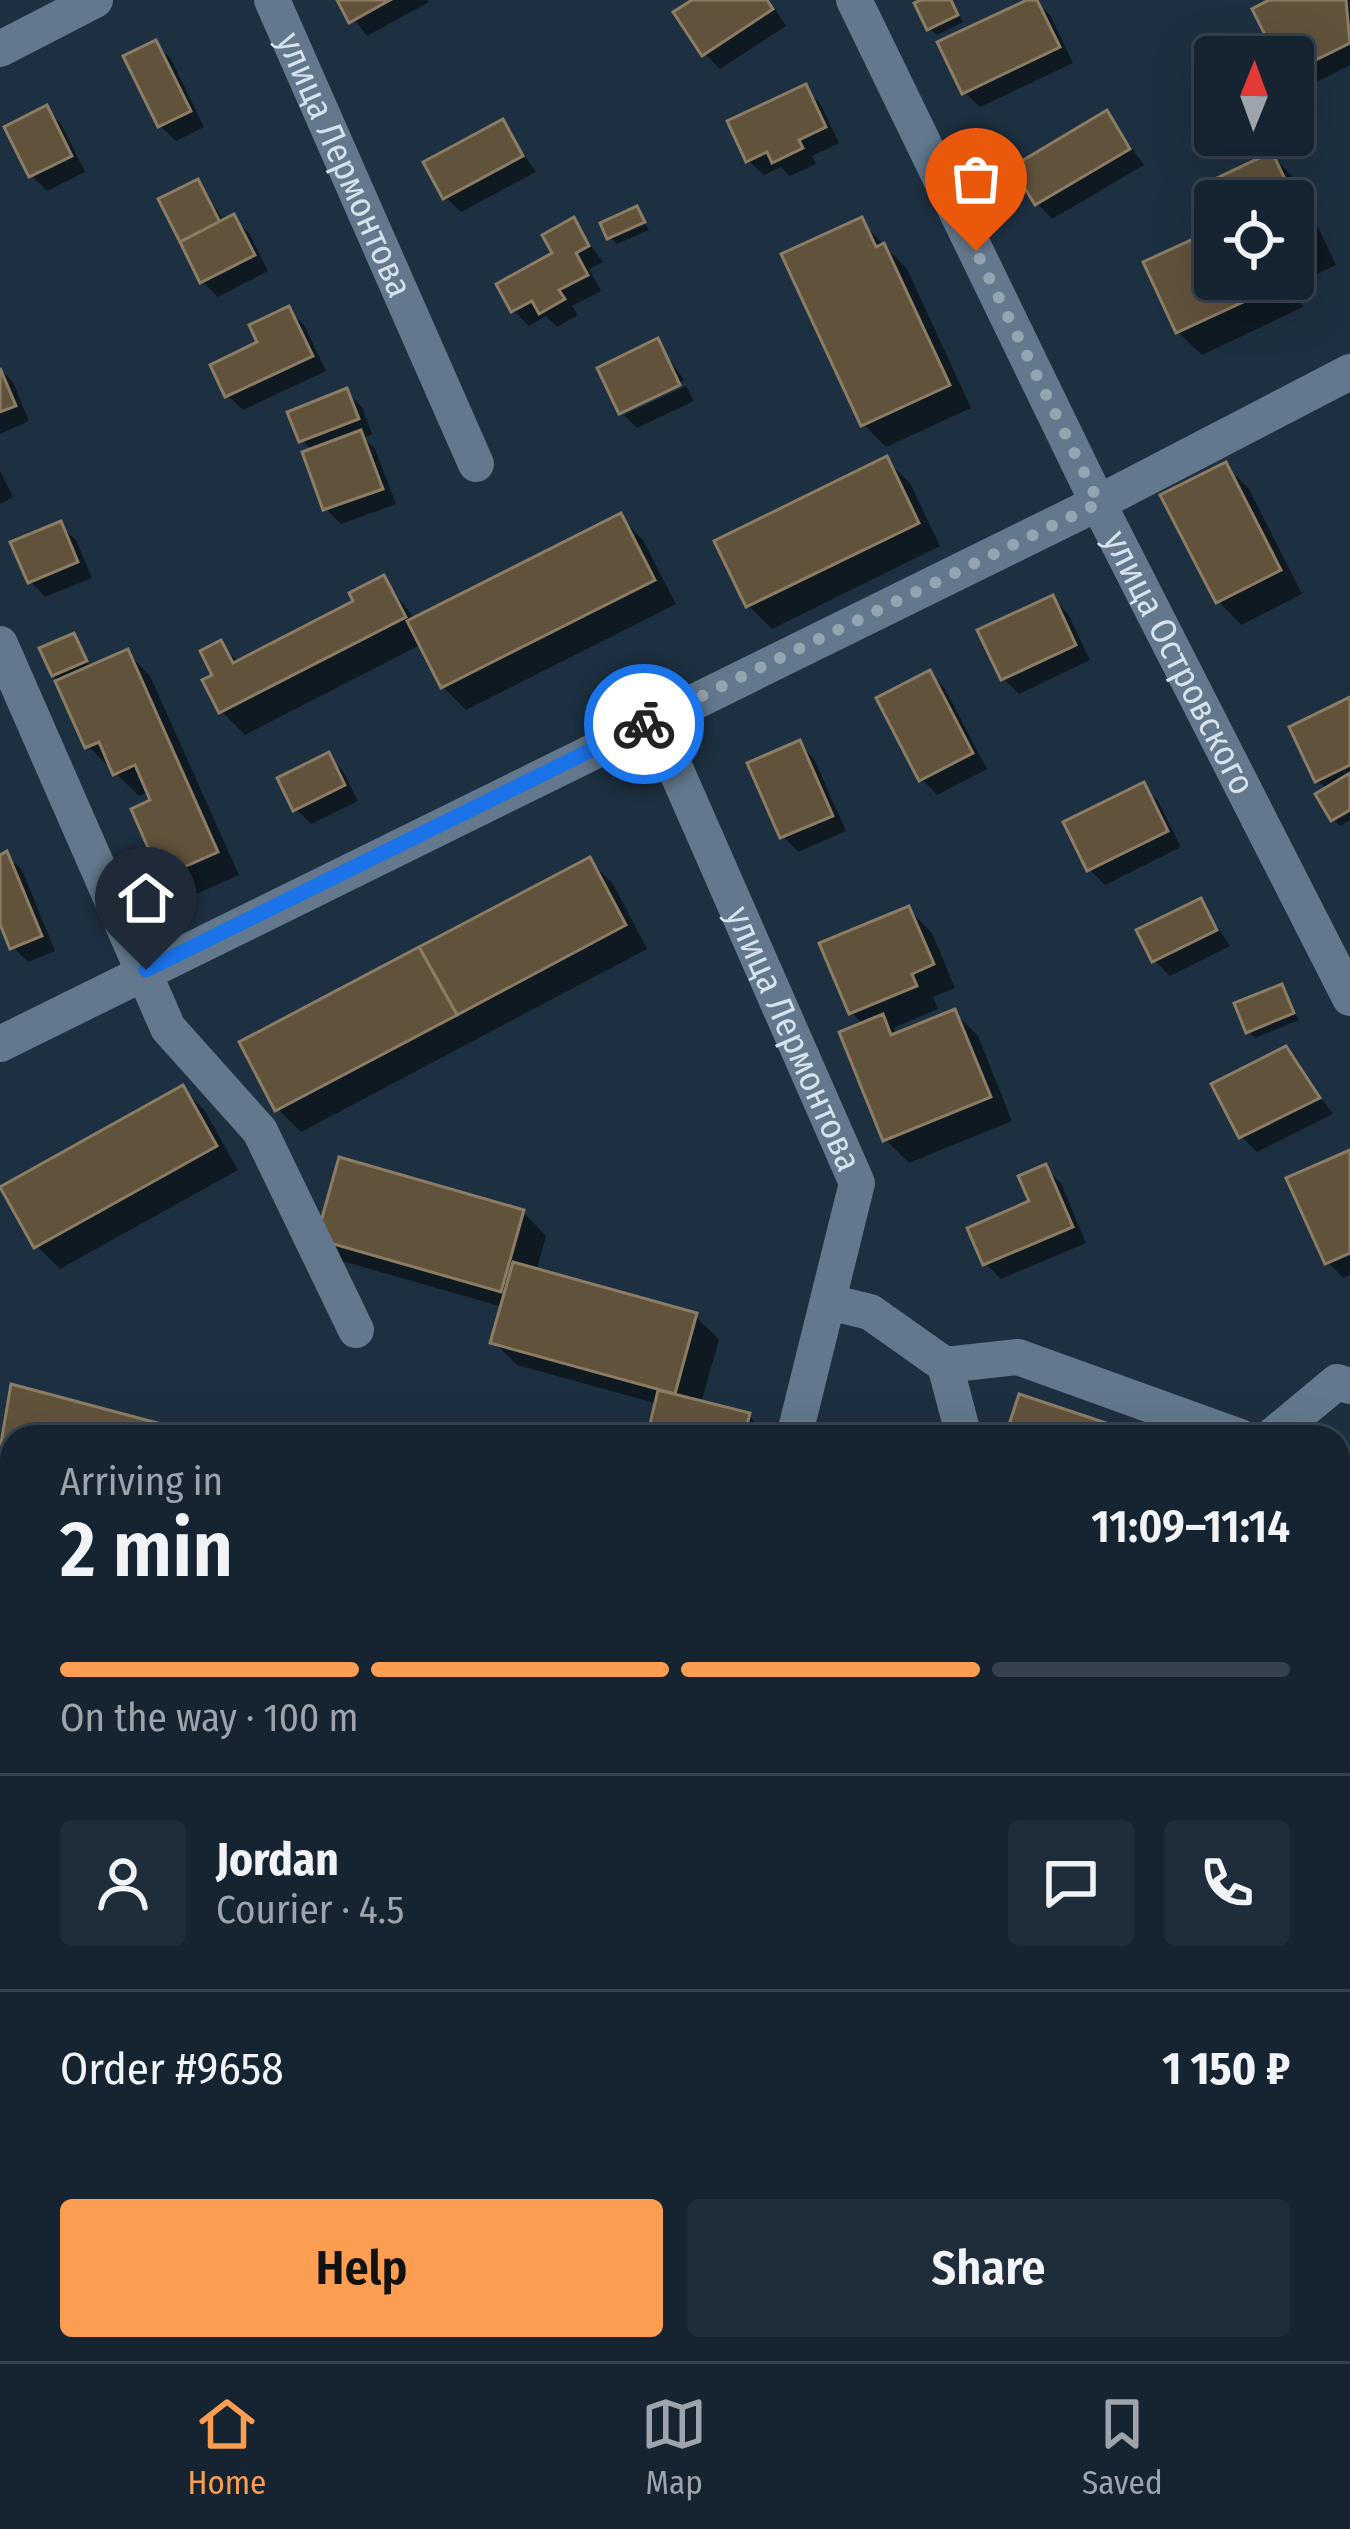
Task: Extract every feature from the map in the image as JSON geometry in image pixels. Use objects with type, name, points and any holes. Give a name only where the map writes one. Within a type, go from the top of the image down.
[{"type":"street","points":[[0,49],[95,0]]},
{"type":"street","name":"улица Лермонтова","points":[[272,0],[476,464]]},
{"type":"street","name":"улица Островского","points":[[854,0],[1099,503],[1350,998]]},
{"type":"street","points":[[0,1044],[1099,503],[1350,372]]},
{"type":"street","points":[[0,644],[168,1028],[260,1131],[356,1330]]},
{"type":"street","name":"улица Лермонтова","points":[[653,720],[857,1183],[797,1425]]},
{"type":"street","points":[[829,1302],[870,1312],[945,1364],[1018,1358],[1206,1425]]},
{"type":"street","points":[[945,1364],[961,1425]]},
{"type":"street","points":[[1285,1425],[1337,1382],[1350,1386]]},
{"type":"building","points":[[337,0],[390,0],[349,23]]},
{"type":"building","points":[[692,0],[767,0],[773,9],[702,56],[673,12]]},
{"type":"building","points":[[951,0],[958,15],[927,30],[914,3]]},
{"type":"building","points":[[1027,0],[1037,0],[1060,47],[962,94],[937,42]]},
{"type":"building","points":[[1269,0],[1346,0],[1350,43],[1314,61],[1314,36],[1266,36],[1252,9]]},
{"type":"building","points":[[156,40],[191,111],[158,127],[123,56]]},
{"type":"building","points":[[806,84],[826,127],[799,140],[803,148],[772,163],[767,152],[746,162],[727,121]]},
{"type":"building","points":[[47,105],[72,156],[29,177],[4,127]]},
{"type":"building","points":[[1107,110],[1130,149],[1035,205],[1012,167]]},
{"type":"building","points":[[503,119],[523,156],[443,199],[423,162]]},
{"type":"building","points":[[1264,156],[1274,156],[1285,180],[1213,180]]},
{"type":"building","points":[[198,179],[220,222],[180,242],[158,199]]},
{"type":"building","points":[[637,206],[645,222],[607,239],[600,223]]},
{"type":"building","points":[[234,214],[255,255],[200,283],[180,242]]},
{"type":"building","points":[[574,217],[589,246],[576,253],[588,275],[559,290],[565,299],[539,314],[532,301],[511,312],[496,284],[552,253],[542,235]]},
{"type":"building","points":[[862,217],[876,247],[884,243],[950,385],[861,426],[781,254]]},
{"type":"building","points":[[1194,239],[1194,300],[1247,300],[1176,333],[1143,262]]},
{"type":"building","points":[[289,306],[313,356],[225,397],[210,365],[257,342],[249,325]]},
{"type":"building","points":[[658,338],[680,385],[619,414],[597,368]]},
{"type":"building","points":[[0,368],[16,406],[0,412]]},
{"type":"building","points":[[347,388],[359,419],[299,442],[287,412]]},
{"type":"building","points":[[361,430],[383,489],[323,510],[302,452]]},
{"type":"building","points":[[887,456],[919,523],[746,607],[714,541]]},
{"type":"building","points":[[1226,462],[1281,570],[1216,603],[1160,495]]},
{"type":"building","points":[[621,513],[655,580],[441,688],[407,621]]},
{"type":"building","points":[[61,521],[78,562],[28,583],[10,542]]},
{"type":"building","points":[[384,575],[406,617],[219,713],[202,680],[212,675],[200,651],[221,640],[233,663],[353,601],[349,593]]},
{"type":"building","points":[[1053,595],[1076,645],[1001,680],[977,630]]},
{"type":"building","points":[[74,633],[87,661],[52,676],[39,648]]},
{"type":"building","points":[[128,649],[218,852],[161,877],[131,809],[150,800],[135,765],[113,775],[99,742],[85,748],[55,681]]},
{"type":"building","points":[[930,670],[973,753],[919,781],[876,698]]},
{"type":"building","points":[[1350,697],[1350,765],[1315,782],[1289,727]]},
{"type":"building","points":[[800,740],[833,816],[780,838],[747,763]]},
{"type":"building","points":[[329,752],[345,785],[293,811],[277,778]]},
{"type":"building","points":[[1350,773],[1350,810],[1331,821],[1315,794]]},
{"type":"building","points":[[1144,782],[1168,831],[1087,871],[1063,822]]},
{"type":"building","points":[[7,851],[42,936],[10,949],[0,924],[0,855]]},
{"type":"building","points":[[590,857],[626,925],[457,1015],[419,947]]},
{"type":"building","points":[[1201,898],[1217,930],[1152,962],[1136,930]]},
{"type":"building","points":[[909,906],[934,964],[912,974],[917,986],[849,1014],[819,943]]},
{"type":"building","points":[[419,947],[457,1015],[275,1111],[239,1042]]},
{"type":"building","points":[[1282,984],[1294,1013],[1246,1033],[1234,1003]]},
{"type":"building","points":[[955,1009],[991,1097],[883,1141],[839,1032],[883,1014],[891,1035]]},
{"type":"building","points":[[1286,1046],[1320,1098],[1239,1138],[1211,1084]]},
{"type":"building","points":[[183,1085],[217,1146],[34,1248],[0,1187]]},
{"type":"building","points":[[1350,1150],[1350,1253],[1325,1264],[1286,1178]]},
{"type":"building","points":[[339,1157],[524,1210],[501,1292],[316,1239]]},
{"type":"building","points":[[1046,1164],[1073,1227],[983,1265],[967,1228],[1029,1201],[1018,1176]]},
{"type":"building","points":[[513,1262],[697,1313],[675,1394],[490,1343]]},
{"type":"building","points":[[11,1384],[165,1425],[4,1425]]},
{"type":"building","points":[[658,1390],[750,1413],[747,1425],[650,1425]]},
{"type":"building","points":[[1019,1394],[1112,1425],[1009,1425]]},
{"type":"way so far","points":[[644,724],[1099,503],[976,251]]},
{"type":"route","points":[[146,970],[644,724]]}]
